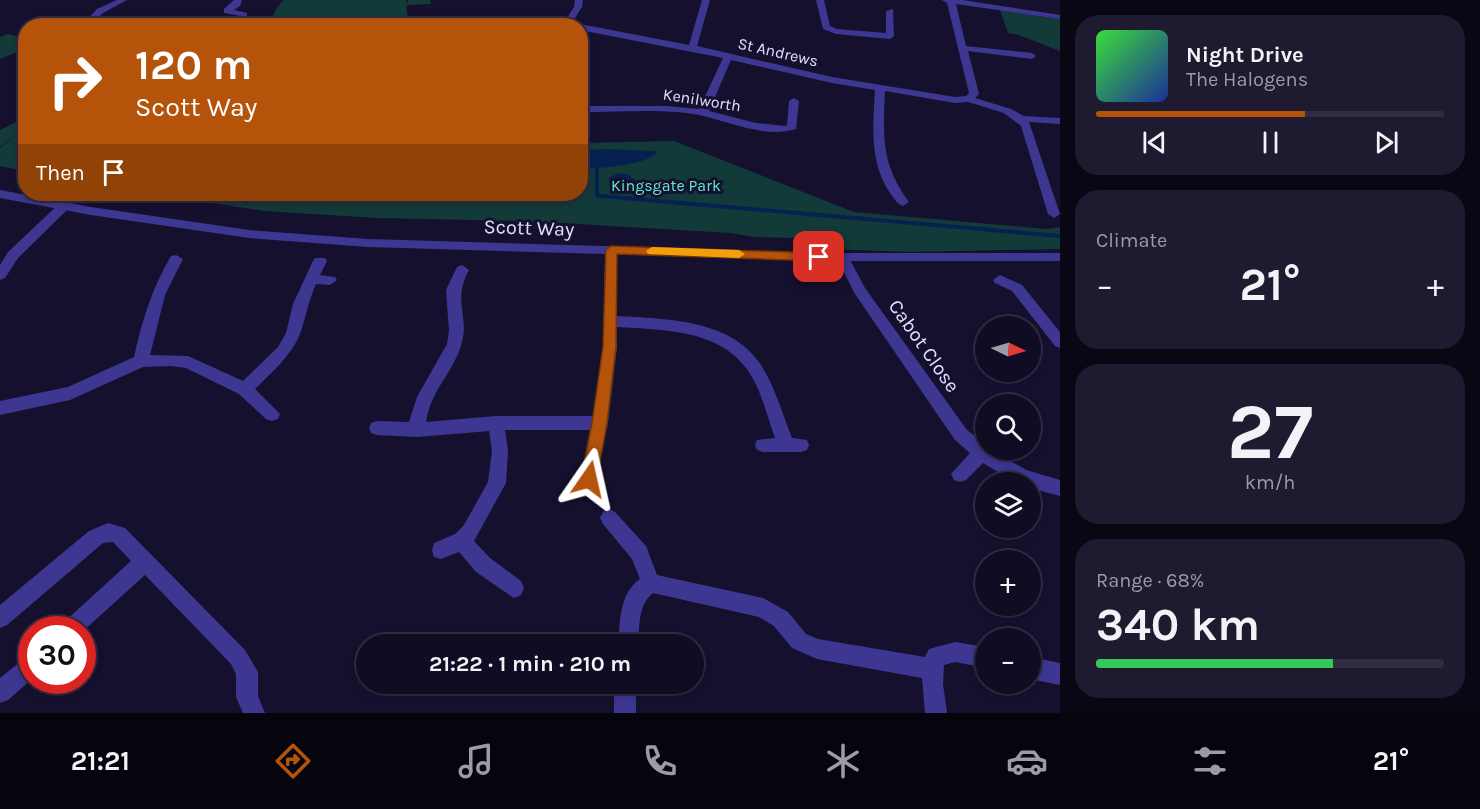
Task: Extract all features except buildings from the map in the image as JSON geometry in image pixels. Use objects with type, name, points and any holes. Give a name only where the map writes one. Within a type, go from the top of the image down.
[{"type":"street","points":[[93,18],[100,11],[123,0]]},
{"type":"street","points":[[238,0],[237,4],[227,11],[244,15]]},
{"type":"street","points":[[572,18],[579,0]]},
{"type":"street","points":[[692,48],[706,0]]},
{"type":"street","points":[[820,0],[826,27],[836,31],[890,36],[890,11]]},
{"type":"street","points":[[969,99],[974,94],[949,0],[991,3],[1060,17]]},
{"type":"street","name":"St Andrews","points":[[588,28],[692,48],[832,80],[955,100],[969,99],[981,105],[1010,112],[1022,119],[1060,122]]},
{"type":"street","points":[[963,48],[1032,56]]},
{"type":"street","points":[[703,112],[728,56]]},
{"type":"street","points":[[880,88],[877,136],[882,168],[895,194],[903,202]]},
{"type":"street","name":"Kenilworth","points":[[588,109],[657,107],[703,112],[787,130],[792,127],[794,101]]},
{"type":"street","points":[[1022,119],[1026,125],[1054,214]]},
{"type":"street","name":"Scott Way","points":[[0,194],[18,197]]},
{"type":"street","name":"Scott Way","points":[[37,201],[249,234],[368,243],[842,257],[1060,257]]},
{"type":"street","points":[[0,274],[6,255],[64,206]]},
{"type":"street","points":[[589,479],[600,423],[610,347],[611,250]]},
{"type":"street","name":"Cabot Close","points":[[842,257],[860,291],[936,401],[961,435],[975,448]]},
{"type":"street","points":[[141,362],[147,328],[167,273],[176,260]]},
{"type":"street","points":[[245,388],[283,351],[293,333],[300,304],[320,261]]},
{"type":"street","points":[[417,430],[418,413],[425,392],[455,341],[453,283],[462,270]]},
{"type":"street","points":[[311,279],[330,280]]},
{"type":"street","points":[[1000,280],[1017,288],[1060,342]]},
{"type":"street","points":[[610,321],[704,331],[730,343],[754,367],[793,445],[764,445]]},
{"type":"street","points":[[0,408],[70,393],[141,362],[188,362],[245,388],[272,414]]},
{"type":"street","points":[[377,428],[417,430],[496,423],[600,423]]},
{"type":"street","points":[[441,550],[462,541],[488,503],[497,483],[500,451],[496,423]]},
{"type":"street","points":[[960,474],[975,459]]},
{"type":"street","name":"Cabot Close","points":[[993,460],[1018,475],[1060,488]]},
{"type":"street","points":[[609,518],[639,553],[651,583]]},
{"type":"street","points":[[0,618],[96,537],[108,532],[118,534],[238,657],[247,672],[247,697],[254,713]]},
{"type":"street","points":[[462,541],[483,565],[514,588]]},
{"type":"street","points":[[85,616],[146,561]]},
{"type":"street","points":[[629,634],[632,601],[641,588],[651,583],[772,612],[781,619],[793,636],[817,650],[932,669]]},
{"type":"street","points":[[936,713],[932,691],[932,669],[936,656],[955,652],[975,656]]},
{"type":"street","points":[[1041,670],[1060,674]]},
{"type":"street","points":[[0,692],[18,677]]},
{"type":"street","points":[[625,694],[625,713]]},
{"type":"green space","points":[[284,0],[406,0],[406,4],[408,0],[430,0],[431,4],[406,5],[408,18],[272,18]]},
{"type":"green space","points":[[1000,10],[1060,19],[1060,51],[1008,33]]},
{"type":"green space","points":[[8,34],[18,36],[18,52],[0,59],[0,37]]},
{"type":"green space","points":[[18,121],[18,170],[0,166],[0,148],[16,135],[0,147],[0,130]]},
{"type":"green space","name":"Kingsgate Park","points":[[674,141],[854,212],[1047,229],[1060,227],[1060,249],[910,252],[801,248],[799,238],[527,221],[377,218],[264,211],[199,201],[588,201],[588,143]]},
{"type":"water","points":[[588,150],[654,151],[657,153],[632,164],[588,169]]},
{"type":"water","points":[[620,173],[627,174],[648,191],[639,194],[618,190],[608,178]]},
{"type":"waterway","points":[[597,168],[597,195],[601,196],[1060,236]]},
{"type":"slow traffic","points":[[652,251],[739,254]]},
{"type":"route","points":[[589,479],[600,423],[610,347],[611,250],[819,257]]}]
